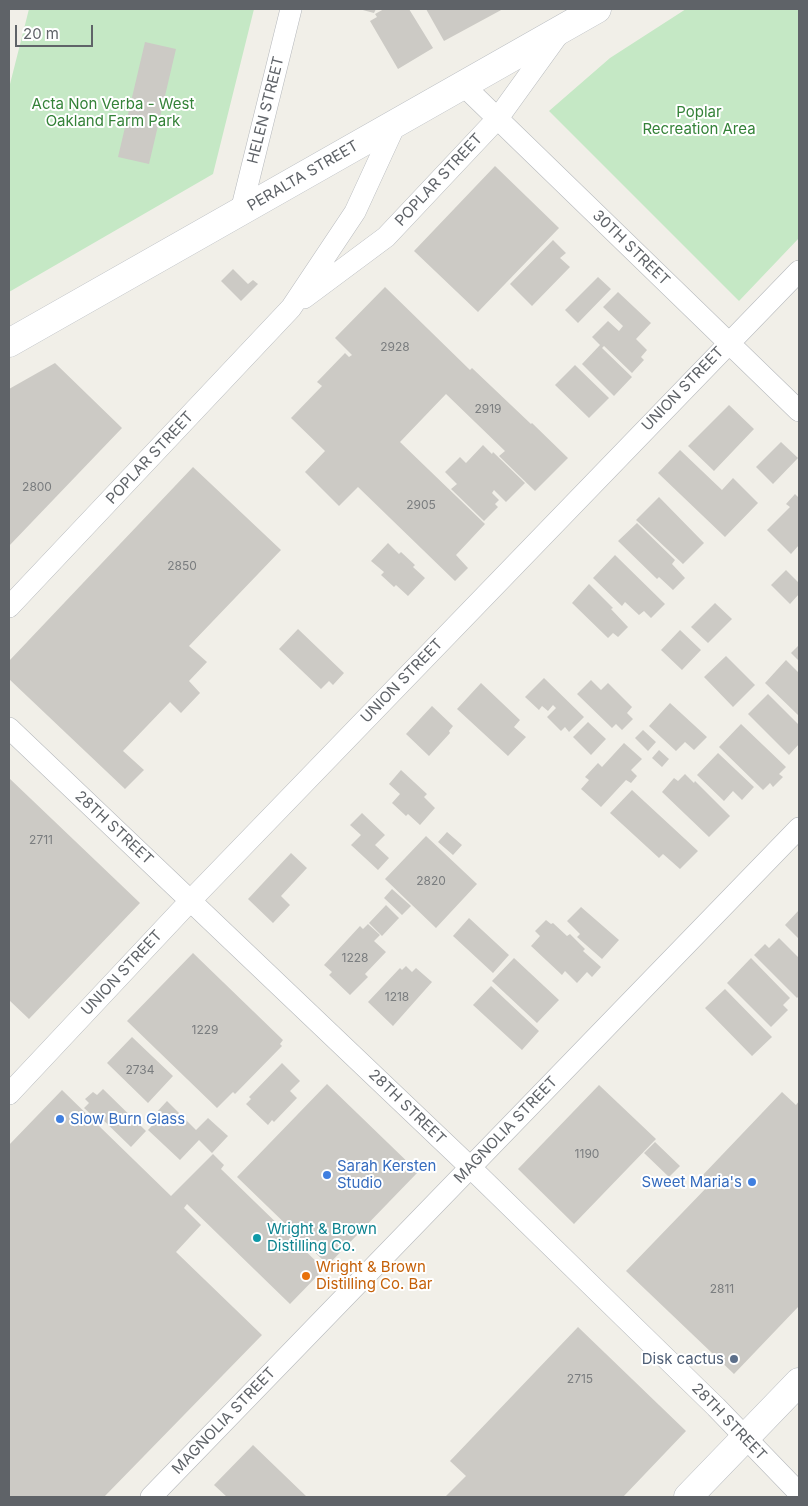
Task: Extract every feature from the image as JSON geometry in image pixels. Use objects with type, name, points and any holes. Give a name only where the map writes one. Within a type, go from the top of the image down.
[{"type":"street","name":"HELEN STREET","points":[[241,211],[291,9]]},
{"type":"street","name":"PERALTA STREET","points":[[9,343],[463,85],[571,19],[597,9]]},
{"type":"street","name":"POPLAR STREET","points":[[291,308],[386,237],[498,118],[571,19]]},
{"type":"street","name":"30TH STREET","points":[[463,85],[799,411]]},
{"type":"street","name":"POPLAR STREET","points":[[9,608],[291,308],[356,212],[396,123]]},
{"type":"street","name":"UNION STREET","points":[[9,1094],[191,900],[728,342],[799,271]]},
{"type":"street","name":"28TH STREET","points":[[9,728],[470,1167],[716,1407],[799,1493]]},
{"type":"street","name":"MAGNOLIA STREET","points":[[151,1497],[799,828]]},
{"type":"street","points":[[688,1497],[799,1382]]},
{"type":"green space","name":"Acta Non Verba - West Oakland Farm Park","points":[[29,9],[254,9],[213,174],[9,292],[9,88]]},
{"type":"green space","name":"Poplar Recreation Area","points":[[686,9],[799,9],[799,238],[739,301],[549,111],[610,58]]},
{"type":"building","points":[[359,9],[376,9],[374,13]]},
{"type":"building","points":[[384,9],[409,9],[433,48],[398,69],[370,21],[377,17],[375,14]]},
{"type":"building","points":[[426,9],[503,9],[444,41]]},
{"type":"building","points":[[145,42],[176,49],[149,164],[118,157]]},
{"type":"building","points":[[495,166],[559,228],[478,312],[414,251]]},
{"type":"building","points":[[553,240],[566,253],[560,258],[570,267],[532,306],[510,284]]},
{"type":"building","points":[[233,269],[248,284],[253,280],[258,284],[241,301],[221,281]]},
{"type":"building","points":[[598,277],[611,289],[578,323],[565,310]]},
{"type":"building","points":[[385,287],[470,370],[472,368],[568,458],[535,491],[499,456],[505,451],[446,394],[400,442],[485,524],[456,555],[468,568],[455,581],[358,487],[339,506],[305,472],[325,451],[291,418],[322,386],[317,382],[345,353],[349,357],[352,355],[335,338]]},
{"type":"building","points":[[618,292],[651,323],[636,339],[647,350],[641,357],[644,360],[632,373],[604,346],[602,348],[632,377],[614,396],[582,364],[600,345],[592,337],[608,321],[619,331],[623,326],[603,307]]},
{"type":"building","points":[[55,363],[122,428],[9,546],[9,389]]},
{"type":"building","points":[[575,365],[609,398],[589,418],[555,385]]},
{"type":"building","points":[[729,405],[754,429],[714,471],[688,446]]},
{"type":"building","points":[[781,442],[798,458],[773,484],[756,467]]},
{"type":"building","points":[[483,445],[492,454],[493,452],[525,483],[506,502],[494,490],[492,493],[499,500],[495,504],[498,507],[484,521],[451,489],[457,484],[445,472],[460,457],[466,463]]},
{"type":"building","points":[[680,450],[722,490],[733,478],[758,503],[725,537],[658,473]]},
{"type":"building","points":[[193,467],[281,550],[189,646],[207,662],[189,681],[200,693],[181,713],[170,702],[123,751],[144,770],[125,789],[9,679],[9,661]]},
{"type":"building","points":[[795,494],[799,498],[799,545],[791,554],[767,530],[790,507],[786,504]]},
{"type":"building","points":[[659,497],[704,543],[683,564],[636,520]]},
{"type":"building","points":[[637,523],[675,560],[672,564],[685,578],[673,590],[659,577],[657,579],[618,541]]},
{"type":"building","points":[[388,543],[399,554],[401,552],[415,565],[413,567],[425,578],[408,596],[381,575],[384,572],[371,561]]},
{"type":"building","points":[[615,555],[665,604],[651,618],[644,611],[639,615],[625,602],[622,606],[593,578]]},
{"type":"building","points":[[786,570],[799,583],[799,594],[790,604],[771,585]]},
{"type":"building","points":[[589,584],[613,608],[611,609],[628,627],[618,637],[613,633],[608,638],[572,603]]},
{"type":"building","points":[[715,603],[732,619],[708,643],[691,627]]},
{"type":"building","points":[[298,629],[344,673],[333,685],[329,681],[321,689],[279,649]]},
{"type":"building","points":[[680,630],[701,650],[682,670],[661,650]]},
{"type":"building","points":[[799,645],[799,661],[791,653]]},
{"type":"building","points":[[726,656],[755,685],[733,707],[704,677]]},
{"type":"building","points":[[786,660],[799,673],[799,716],[765,683]]},
{"type":"building","points":[[544,678],[584,717],[569,732],[565,727],[561,731],[547,717],[556,708],[553,705],[548,711],[542,706],[539,710],[525,697]]},
{"type":"building","points":[[591,680],[601,690],[608,683],[632,707],[627,713],[633,719],[622,730],[616,724],[612,728],[577,694]]},
{"type":"building","points":[[481,683],[520,720],[514,727],[526,737],[508,756],[457,709]]},
{"type":"building","points":[[768,694],[799,725],[799,744],[789,755],[748,714]]},
{"type":"building","points":[[670,703],[707,737],[694,750],[685,742],[676,751],[649,726]]},
{"type":"building","points":[[432,706],[453,726],[449,731],[450,733],[429,756],[406,734]]},
{"type":"building","points":[[588,722],[606,739],[591,755],[573,737]]},
{"type":"building","points":[[741,724],[786,767],[779,774],[783,777],[773,787],[770,783],[763,790],[719,747]]},
{"type":"building","points":[[643,730],[656,742],[648,751],[635,738]]},
{"type":"building","points":[[624,743],[642,759],[631,770],[637,776],[631,783],[626,780],[601,807],[581,789],[589,780],[585,777],[598,763],[602,767]]},
{"type":"building","points":[[659,750],[669,759],[662,767],[652,758]]},
{"type":"building","points":[[718,753],[754,787],[742,800],[733,791],[724,801],[697,775]]},
{"type":"building","points":[[401,770],[427,794],[424,797],[435,808],[420,825],[408,814],[406,816],[392,803],[400,794],[389,784]]},
{"type":"building","points":[[685,774],[694,783],[695,781],[730,816],[709,837],[662,792],[674,778],[678,781]]},
{"type":"building","points":[[9,778],[140,903],[29,1019],[9,1000]]},
{"type":"building","points":[[632,790],[698,851],[680,869],[663,854],[659,858],[610,813]]},
{"type":"building","points":[[362,813],[385,835],[375,845],[389,858],[378,870],[351,845],[361,835],[350,825]]},
{"type":"building","points":[[447,832],[462,845],[453,855],[438,842]]},
{"type":"building","points":[[426,836],[477,884],[436,928],[385,879]]},
{"type":"building","points":[[291,853],[307,868],[281,896],[290,905],[273,923],[248,899]]},
{"type":"building","points":[[392,889],[411,906],[402,915],[384,898]]},
{"type":"building","points":[[386,905],[399,918],[382,936],[369,923]]},
{"type":"building","points":[[581,907],[619,940],[602,959],[577,937],[580,934],[567,921]]},
{"type":"building","points":[[799,910],[799,939],[785,925]]},
{"type":"building","points":[[469,918],[509,955],[493,973],[453,936]]},
{"type":"building","points":[[546,920],[551,924],[553,923],[567,936],[570,934],[585,949],[583,951],[601,967],[592,977],[587,972],[577,983],[565,971],[562,975],[531,946],[540,936],[535,931]]},
{"type":"building","points":[[368,924],[380,935],[374,941],[386,952],[365,974],[368,977],[350,995],[329,975],[332,972],[324,965],[360,926],[363,929]]},
{"type":"building","points":[[779,938],[799,958],[799,996],[797,998],[754,955],[765,944],[769,948]]},
{"type":"building","points":[[193,953],[283,1040],[280,1044],[282,1046],[235,1094],[233,1092],[217,1108],[127,1021]]},
{"type":"building","points":[[514,958],[559,1000],[537,1023],[492,981]]},
{"type":"building","points":[[751,958],[790,998],[783,1005],[788,1010],[771,1027],[727,983]]},
{"type":"building","points":[[406,966],[412,972],[416,968],[432,982],[393,1026],[368,1002],[400,968],[402,970]]},
{"type":"building","points":[[491,986],[539,1031],[522,1050],[473,1005]]},
{"type":"building","points":[[725,989],[772,1037],[752,1056],[705,1008]]},
{"type":"building","points":[[132,1037],[173,1076],[148,1103],[107,1063]]},
{"type":"building","points":[[282,1063],[300,1081],[290,1091],[297,1098],[274,1122],[272,1120],[268,1125],[246,1104],[251,1099],[249,1097]]},
{"type":"building","name":"Sarah Kersten Studio","points":[[327,1084],[418,1172],[328,1265],[237,1177]]},
{"type":"building","points":[[599,1085],[656,1139],[574,1224],[518,1169]]},
{"type":"building","points":[[103,1089],[146,1131],[131,1147],[99,1116],[96,1119],[84,1108],[89,1103],[85,1099],[93,1092],[97,1095]]},
{"type":"building","points":[[62,1090],[171,1196],[213,1154],[224,1165],[221,1169],[324,1269],[290,1304],[187,1204],[184,1208],[201,1225],[176,1252],[262,1335],[104,1497],[9,1497],[9,1145]]},
{"type":"building","points":[[782,1092],[796,1105],[799,1101],[799,1306],[734,1374],[626,1271],[709,1185],[700,1178]]},
{"type":"building","points":[[167,1101],[196,1130],[208,1118],[228,1136],[212,1153],[199,1140],[180,1160],[148,1130],[158,1119],[154,1115]]},
{"type":"building","points":[[655,1142],[680,1166],[669,1177],[644,1153]]},
{"type":"building","points":[[578,1327],[686,1431],[623,1497],[445,1497],[466,1476],[450,1461]]},
{"type":"building","points":[[253,1445],[307,1497],[227,1497],[214,1485]]},
{"type":"place","name":"Slow Burn Glass","points":[[60,1119]]},
{"type":"place","name":"Sarah Kersten Studio","points":[[327,1175]]},
{"type":"place","name":"Sweet Maria's","points":[[752,1182]]},
{"type":"place","name":"Wright & Brown Distilling Co.","points":[[257,1238]]},
{"type":"place","name":"Wright & Brown Distilling Co. Bar","points":[[306,1276]]},
{"type":"place","name":"Disk cactus","points":[[734,1359]]}]
